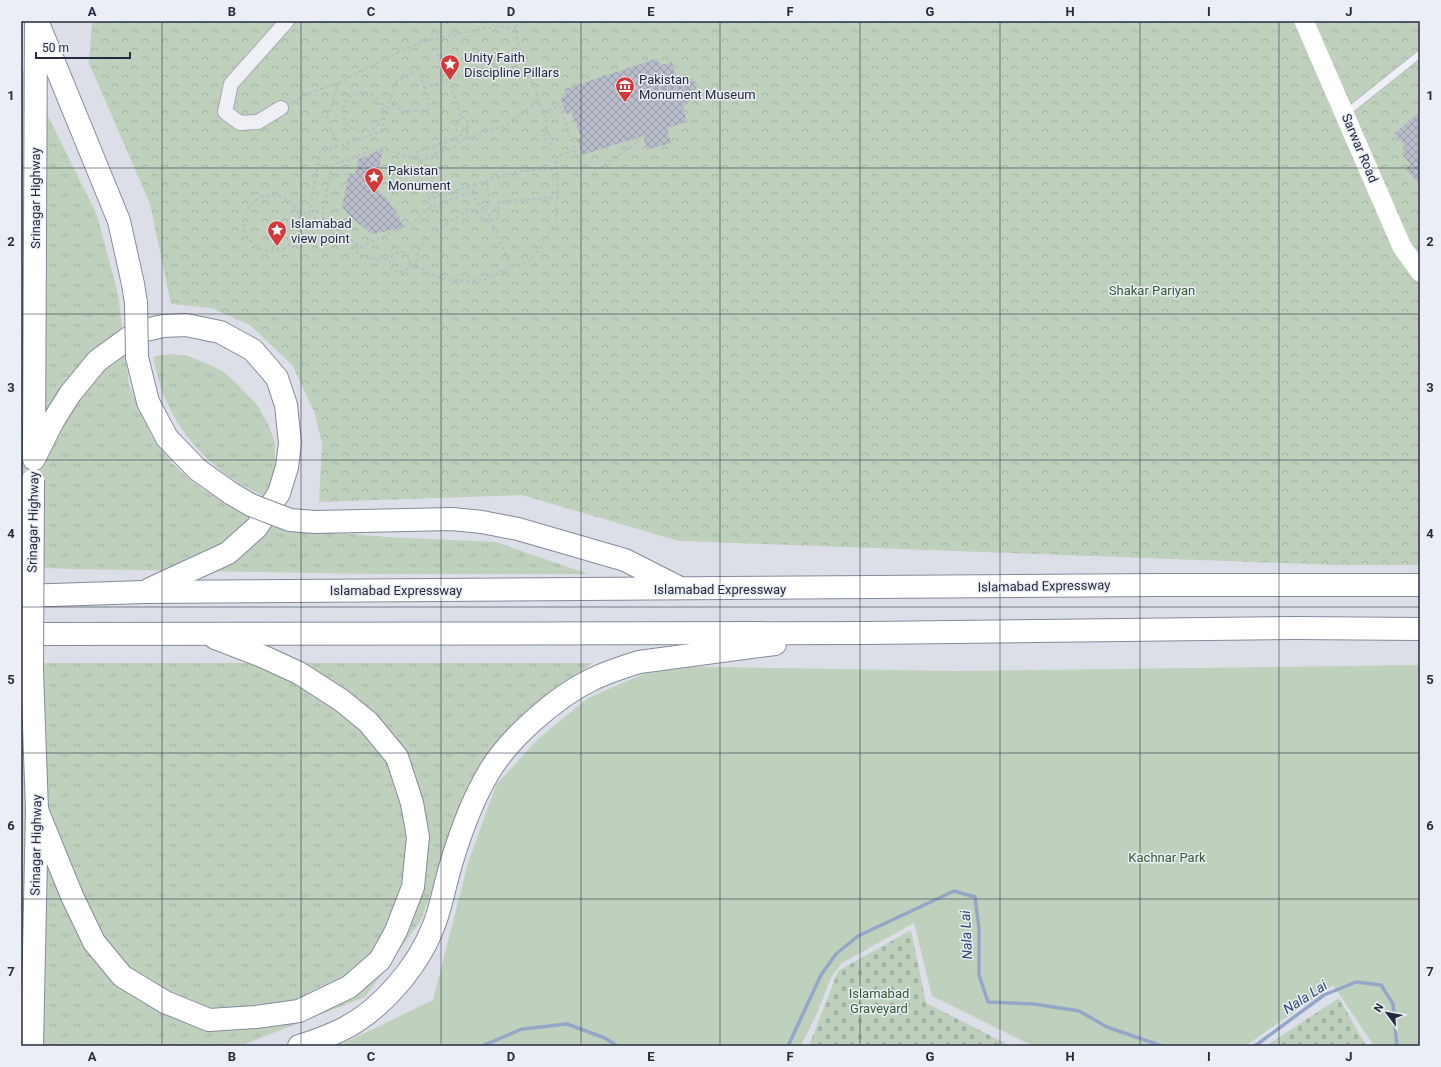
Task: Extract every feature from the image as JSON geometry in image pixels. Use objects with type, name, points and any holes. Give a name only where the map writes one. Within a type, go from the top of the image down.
[{"type":"highway","points":[[36,21],[119,220],[136,303],[137,357],[148,402],[167,438],[198,470],[232,494],[251,505],[290,520],[315,522],[452,519],[482,522],[518,529],[625,560],[682,589]]},
{"type":"highway","name":"Srinagar Highway","points":[[32,1044],[37,810],[32,671],[36,21]]},
{"type":"highway","points":[[33,470],[53,421],[70,394],[97,362],[137,332],[163,326],[186,325],[220,332],[253,350],[277,378],[286,404],[290,443],[287,467],[279,493],[257,527],[228,553],[144,592]]},
{"type":"highway","name":"Islamabad Expressway","points":[[21,596],[144,592],[682,589],[1157,584],[1420,586]]},
{"type":"highway","points":[[21,634],[868,633],[1294,628],[1420,629]]},
{"type":"highway","points":[[299,1046],[340,1031],[356,1022],[401,982],[427,943],[444,896],[451,862],[460,836],[469,812],[489,772],[518,735],[568,694],[590,680],[639,662],[868,633]]},
{"type":"highway","points":[[37,810],[72,896],[94,942],[122,976],[165,1002],[209,1020],[256,1017],[299,1011],[349,987],[380,960],[396,931],[412,887],[418,837],[412,803],[397,757],[368,722],[341,700],[299,672],[205,634]]},
{"type":"main road","name":"Sarwar Road","points":[[1304,21],[1402,247],[1420,272]]},
{"type":"street","points":[[281,108],[258,122],[246,123],[240,123],[225,112],[231,84],[287,21]]},
{"type":"lane","points":[[1345,114],[1420,54]]},
{"type":"path","points":[[281,108],[311,92],[338,84],[364,69],[421,42],[485,28],[515,27],[521,21]]},
{"type":"path","points":[[515,27],[521,54],[546,120],[546,133],[544,134],[543,138],[544,140],[548,140]]},
{"type":"path","points":[[443,81],[438,54],[443,57],[461,118],[456,123],[456,130],[466,139]]},
{"type":"path","points":[[424,88],[521,54]]},
{"type":"path","points":[[309,214],[320,152],[361,140],[381,131],[389,102],[395,90],[393,84],[419,68],[429,109],[403,112],[389,102],[381,105]]},
{"type":"path","points":[[337,147],[328,117],[338,84]]},
{"type":"path","points":[[362,92],[369,93],[375,97],[381,105],[381,120],[372,130],[360,132],[348,126],[345,121],[343,108],[350,97],[356,94],[362,92]]},
{"type":"path","points":[[420,161],[458,145],[459,141],[504,126],[538,101]]},
{"type":"path","points":[[543,113],[560,106],[582,167],[599,168],[638,142]]},
{"type":"path","points":[[462,118],[466,118],[468,125],[466,139]]},
{"type":"path","points":[[409,266],[415,267],[442,279],[464,281],[484,280],[528,262],[543,244],[556,219],[558,187],[556,169],[554,157],[548,140],[550,136],[546,133]]},
{"type":"path","points":[[414,158],[415,153],[454,138],[459,139],[459,141]]},
{"type":"path","points":[[433,146],[436,154]]},
{"type":"path","points":[[431,207],[430,198],[426,187],[418,184],[420,171],[425,170],[420,161],[419,162],[414,158],[380,148],[332,165],[322,217],[360,247],[411,224],[431,207],[472,192],[476,184]]},
{"type":"path","points":[[554,157],[575,150]]},
{"type":"path","points":[[430,198],[520,171],[556,169]]},
{"type":"path","points":[[485,207],[488,205],[489,196],[486,181]]},
{"type":"path","points":[[449,192],[450,200]]},
{"type":"path","points":[[472,192],[481,208],[485,207]]},
{"type":"path","points":[[298,212],[300,216],[298,234],[293,242],[286,248],[277,251],[267,251],[258,248],[251,242],[246,234],[244,224],[245,215],[249,207],[256,200],[273,194],[282,196],[290,201],[298,212],[309,214],[363,257],[389,260]]},
{"type":"path","points":[[415,267],[420,249],[447,222],[471,209],[486,222],[499,218],[498,202],[557,197]]},
{"type":"path","points":[[485,207],[511,268]]},
{"type":"path","points":[[400,251],[410,259],[409,266],[405,271],[398,272],[392,269],[389,260],[393,254],[400,251]]},
{"type":"green space","name":"Shakar Pariyan","points":[[92,21],[1420,21],[1420,565],[1337,565],[679,541],[522,495],[319,502],[322,444],[315,414],[293,366],[250,325],[211,308],[171,304],[150,204],[89,63]]},
{"type":"green space","points":[[21,66],[46,112],[97,215],[118,294],[129,385],[151,435],[171,462],[194,483],[228,506],[281,528],[386,537],[496,542],[588,574],[372,574],[21,567]]},
{"type":"green space","points":[[170,354],[188,356],[224,372],[258,406],[268,424],[275,443],[275,474],[267,498],[240,484],[213,464],[188,437],[174,417],[164,395],[153,357]]},
{"type":"green space","points":[[21,663],[592,663],[480,766],[420,922],[365,997],[240,1046],[21,1046]]},
{"type":"green space","name":"Kachnar Park","points":[[1420,665],[1420,1046],[1374,1046],[1333,985],[1245,1046],[1033,1046],[932,996],[914,923],[842,963],[832,976],[817,1013],[801,1046],[338,1046],[433,1000],[468,863],[496,785],[539,738],[588,698],[662,666],[958,671]]},
{"type":"green space","name":"Islamabad Graveyard","points":[[911,930],[926,1003],[1011,1046],[809,1046],[838,971]]},
{"type":"green space","points":[[1339,998],[1366,1046],[1266,1046]]},
{"type":"building","name":"Pakistan Monument Museum","points":[[656,59],[662,65],[672,62],[676,76],[685,74],[697,83],[693,99],[683,107],[687,122],[667,128],[671,143],[647,150],[643,136],[582,155],[578,141],[581,137],[571,112],[566,114],[560,98],[566,95],[565,89]]},
{"type":"building","points":[[1420,111],[1420,185],[1406,170],[1410,164],[1402,154],[1405,146],[1394,134]]},
{"type":"building","points":[[383,149],[377,179],[370,183],[388,200],[405,227],[372,234],[352,218],[342,207],[349,173],[355,175],[359,159]]},
{"type":"waterway","name":"Nala Lai","points":[[788,1046],[821,975],[836,954],[858,936],[954,891],[975,897],[979,929],[979,975],[988,1002],[1034,1004],[1079,1011],[1107,1027],[1162,1046]]},
{"type":"waterway","name":"Nala Lai","points":[[1255,1046],[1324,995],[1356,982],[1381,985],[1393,1004],[1397,1046]]},
{"type":"waterway","name":"Nala Lai","points":[[482,1046],[522,1029],[567,1024],[605,1038],[617,1046]]},
{"type":"place","name":"Unity Faith Discipline Pillars","points":[[450,81]]},
{"type":"place","name":"Pakistan Monument Museum","points":[[625,103]]},
{"type":"place","name":"Pakistan Monument","points":[[374,194]]},
{"type":"place","name":"Islamabad view point","points":[[277,247]]}]
